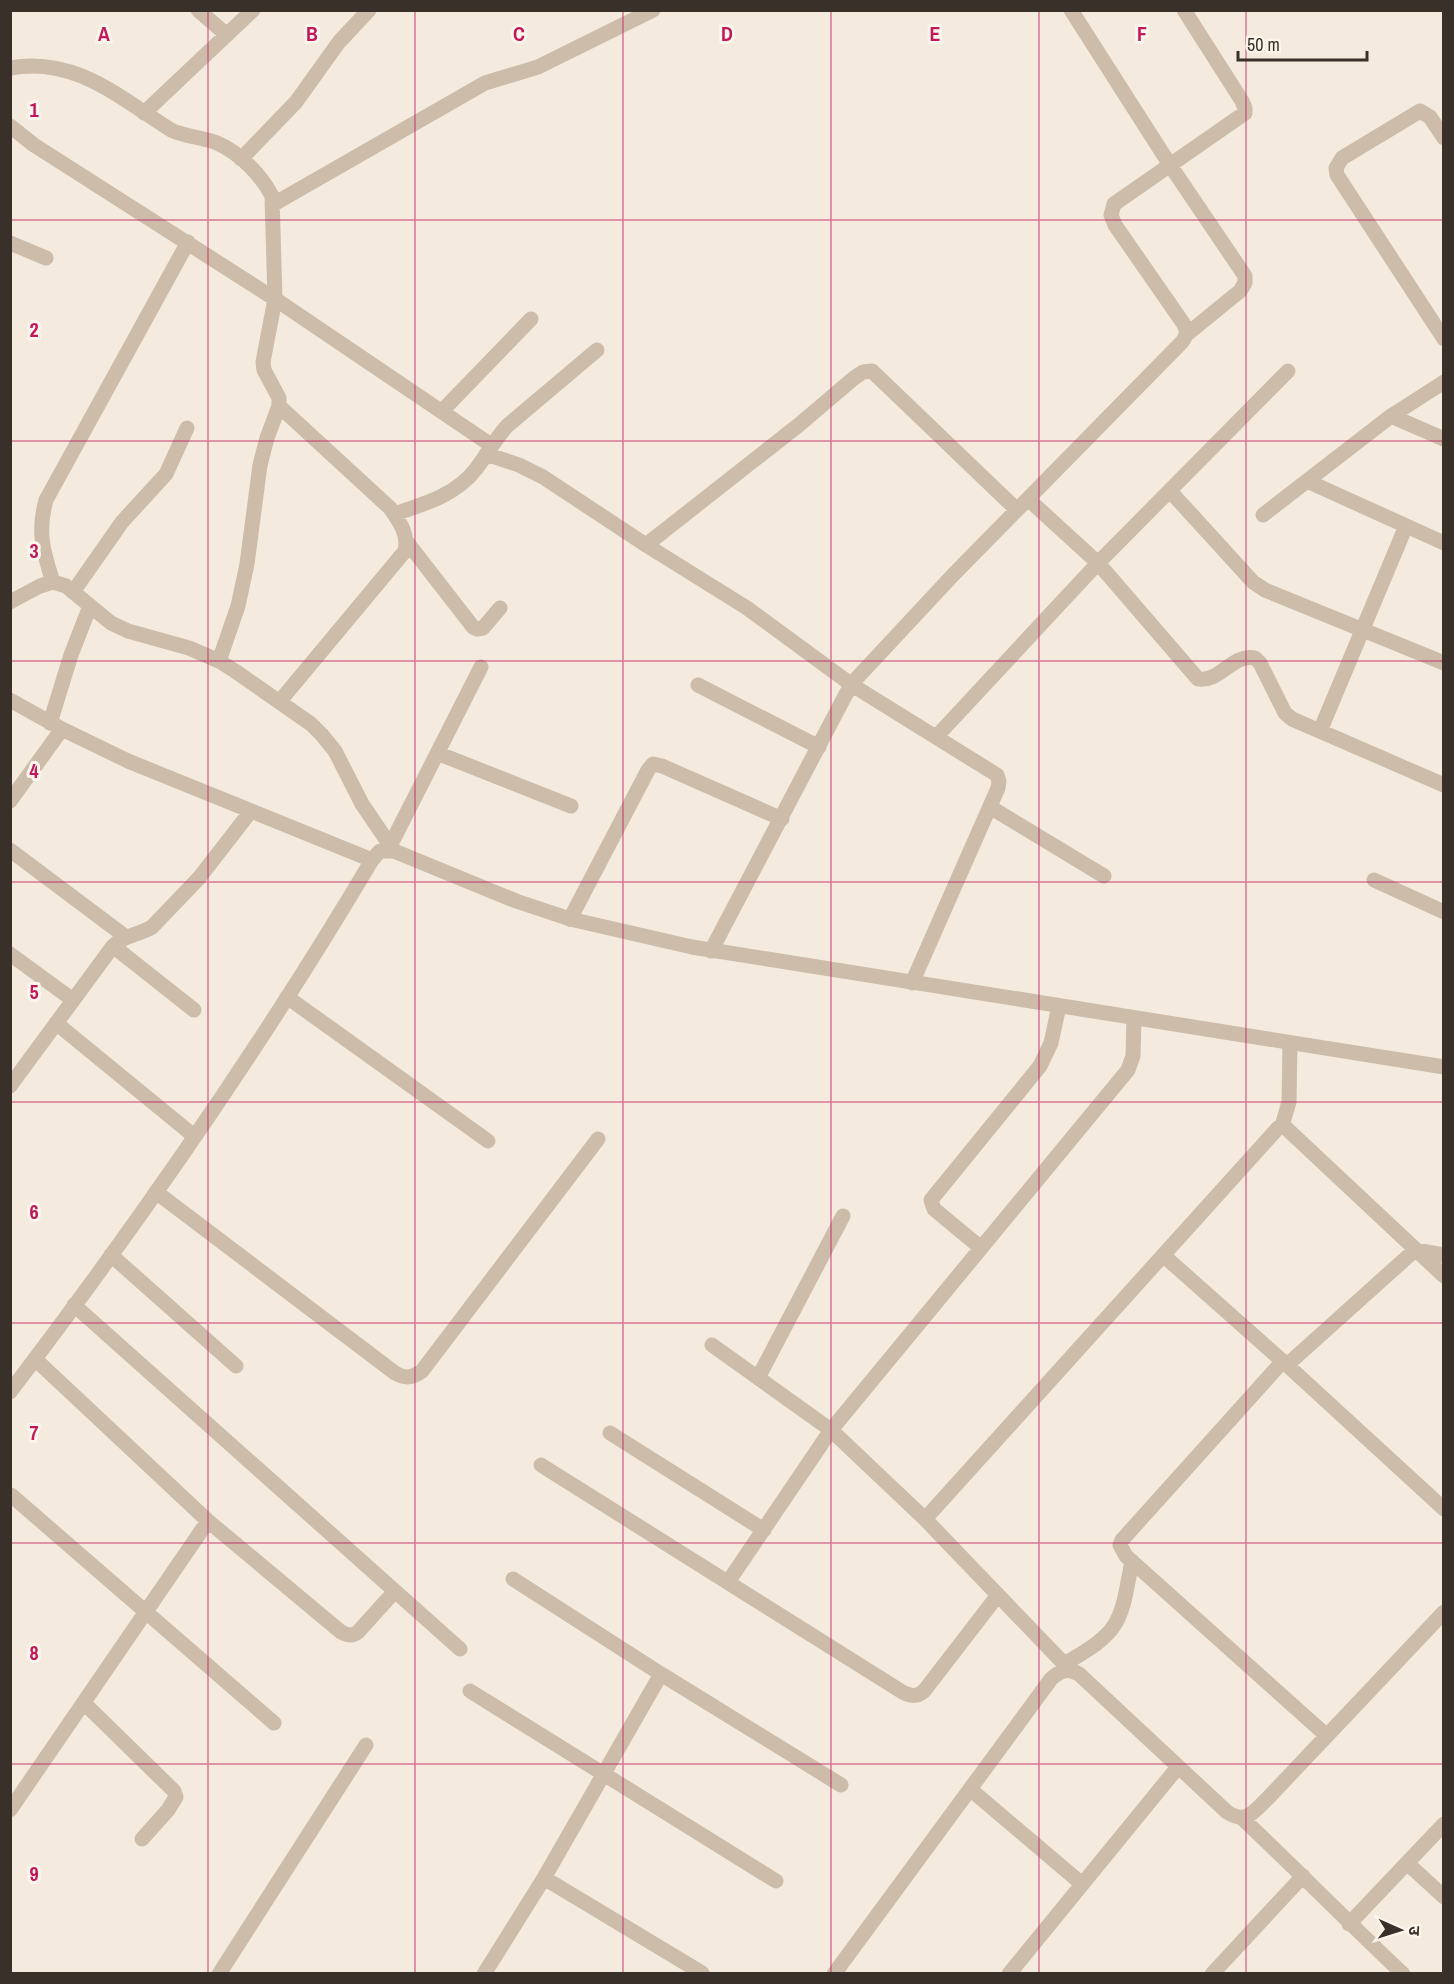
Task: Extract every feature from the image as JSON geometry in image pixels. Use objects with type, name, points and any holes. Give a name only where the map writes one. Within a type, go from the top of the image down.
[{"type":"street","points":[[198,10],[227,35]]},
{"type":"street","points":[[144,113],[253,10]]},
{"type":"street","points":[[241,159],[296,102],[339,42],[369,10]]},
{"type":"street","points":[[272,205],[485,83],[538,67],[653,10]]},
{"type":"street","points":[[711,951],[852,685],[875,657],[1182,342],[1186,335],[1240,291],[1245,283],[1245,276],[1170,165],[1071,10]]},
{"type":"street","points":[[1184,10],[1245,108],[1245,113],[1114,204],[1111,215],[1115,225],[1186,329],[1186,335]]},
{"type":"street","points":[[10,68],[32,66],[71,71],[95,81],[182,135],[219,144],[241,159],[266,185],[272,196],[275,298],[263,362],[264,370],[279,398],[279,406],[260,465],[247,564],[238,606],[219,661]]},
{"type":"street","points":[[1443,138],[1430,117],[1420,111],[1342,158],[1336,168],[1337,175],[1443,339]]},
{"type":"street","points":[[10,126],[34,145],[275,298],[441,411],[489,449],[531,470],[767,622],[852,685],[997,775],[998,789],[912,983]]},
{"type":"street","points":[[53,582],[42,548],[41,517],[46,500],[188,242]]},
{"type":"street","points":[[10,243],[46,258]]},
{"type":"street","points":[[441,411],[531,319]]},
{"type":"street","points":[[394,514],[438,499],[453,491],[475,471],[498,436],[520,414],[597,350]]},
{"type":"street","points":[[646,545],[800,424],[854,378],[863,372],[872,371],[1017,510]]},
{"type":"street","points":[[936,736],[1098,563],[1288,371]]},
{"type":"street","points":[[1263,515],[1391,416],[1443,382]]},
{"type":"street","points":[[279,406],[394,514],[401,524],[407,542],[474,627],[483,628],[500,608]]},
{"type":"street","points":[[1391,416],[1443,438]]},
{"type":"street","points":[[73,592],[122,522],[166,474],[187,428]]},
{"type":"street","points":[[1307,480],[1443,543]]},
{"type":"street","points":[[1170,490],[1253,582],[1265,590],[1443,663]]},
{"type":"street","points":[[1029,499],[1098,563],[1198,679],[1205,680],[1213,677],[1244,658],[1255,658],[1260,663],[1285,713],[1300,723],[1443,785]]},
{"type":"street","points":[[1320,731],[1406,526]]},
{"type":"street","points":[[280,701],[405,551],[407,542]]},
{"type":"street","points":[[10,602],[40,586],[53,582],[66,586],[111,623],[189,648],[219,661],[311,724],[335,751],[362,804],[392,848],[516,901],[570,919],[711,951],[1443,1067]]},
{"type":"street","points":[[10,801],[56,726],[71,656],[90,606]]},
{"type":"street","points":[[392,848],[481,668]]},
{"type":"street","points":[[698,685],[819,747]]},
{"type":"street","points":[[10,700],[56,726],[128,761],[372,860]]},
{"type":"street","points":[[437,753],[571,806]]},
{"type":"street","points":[[570,919],[653,764],[782,819]]},
{"type":"street","points":[[990,807],[1104,876]]},
{"type":"street","points":[[13,1076],[113,946],[126,937],[152,927],[171,909],[199,878],[251,811]]},
{"type":"street","points":[[10,1392],[156,1192],[287,998],[372,860],[380,850],[392,848]]},
{"type":"street","points":[[10,850],[126,937]]},
{"type":"street","points":[[1374,880],[1443,912]]},
{"type":"street","points":[[113,946],[194,1010]]},
{"type":"street","points":[[10,954],[74,999]]},
{"type":"street","points":[[287,998],[488,1141]]},
{"type":"street","points":[[981,1248],[934,1209],[931,1200],[1040,1066],[1051,1043],[1059,1006]]},
{"type":"street","points":[[728,1582],[831,1430],[1128,1070],[1133,1056],[1134,1018]]},
{"type":"street","points":[[56,1023],[194,1136]]},
{"type":"street","points":[[925,1519],[1272,1133],[1282,1126],[1289,1102],[1290,1043]]},
{"type":"street","points":[[1282,1126],[1443,1276]]},
{"type":"street","points":[[156,1192],[395,1373],[403,1377],[413,1377],[422,1371],[598,1139]]},
{"type":"street","points":[[758,1378],[843,1216]]},
{"type":"street","points":[[1415,1250],[1443,1255]]},
{"type":"street","points":[[1327,1736],[1132,1561],[1122,1551],[1120,1545],[1122,1540],[1285,1363],[1415,1250]]},
{"type":"street","points":[[111,1255],[236,1366]]},
{"type":"street","points":[[1163,1255],[1285,1363],[1443,1509]]},
{"type":"street","points":[[74,1305],[460,1649]]},
{"type":"street","points":[[712,1345],[831,1430],[925,1519],[1066,1667],[1079,1674],[1235,1817],[1243,1818],[1250,1815],[1268,1798],[1443,1612]]},
{"type":"street","points":[[35,1359],[208,1521],[340,1632],[354,1635],[395,1591]]},
{"type":"street","points":[[610,1433],[764,1530]]},
{"type":"street","points":[[541,1465],[912,1696],[924,1691],[998,1595]]},
{"type":"street","points":[[11,1495],[274,1723]]},
{"type":"street","points":[[10,1810],[208,1521]]},
{"type":"street","points":[[834,1974],[1051,1679],[1107,1636],[1118,1621],[1122,1613],[1132,1561]]},
{"type":"street","points":[[513,1579],[661,1674],[842,1785]]},
{"type":"street","points":[[484,1974],[544,1878],[661,1674]]},
{"type":"street","points":[[470,1691],[776,1881]]},
{"type":"street","points":[[84,1703],[174,1791],[176,1797],[168,1810],[142,1839]]},
{"type":"street","points":[[219,1974],[366,1745]]},
{"type":"street","points":[[1009,1974],[1178,1767]]},
{"type":"street","points":[[970,1789],[1082,1884]]},
{"type":"street","points":[[1243,1818],[1349,1924],[1403,1974]]},
{"type":"street","points":[[1349,1924],[1443,1824]]},
{"type":"street","points":[[1407,1863],[1443,1897]]},
{"type":"street","points":[[1212,1974],[1303,1876]]},
{"type":"street","points":[[544,1878],[702,1973]]}]
